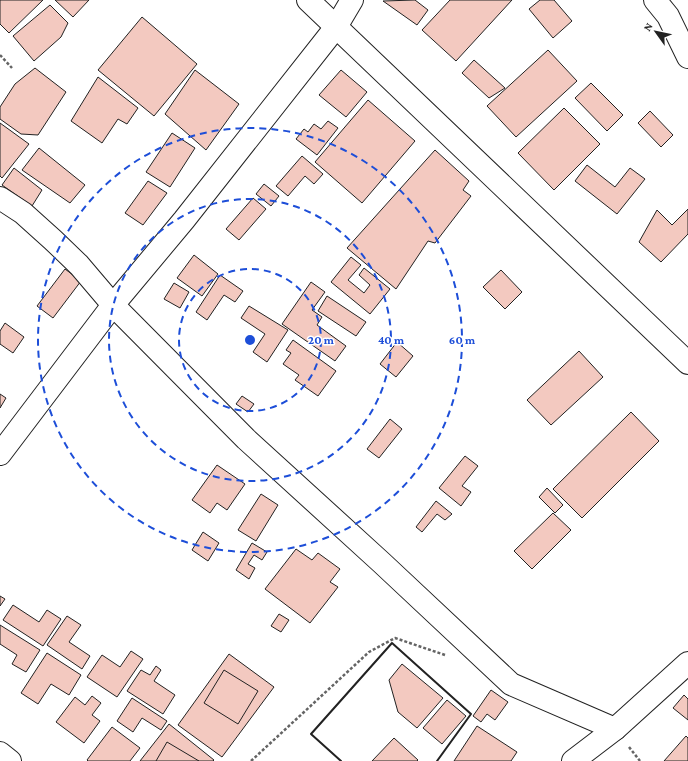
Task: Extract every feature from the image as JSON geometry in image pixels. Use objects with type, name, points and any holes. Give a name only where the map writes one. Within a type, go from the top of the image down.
[{"type":"street","points":[[308,0],[688,363]]},
{"type":"street","points":[[0,454],[113,305],[184,220],[336,27],[352,0]]},
{"type":"street","points":[[655,0],[668,16],[688,56]]},
{"type":"street","points":[[0,198],[23,213],[58,245],[79,265],[113,305],[246,439],[382,563],[511,684],[615,729]]},
{"type":"street","points":[[573,761],[615,729],[688,663]]},
{"type":"street","points":[[0,753],[10,761]]},
{"type":"path","points":[[0,55],[12,68]]},
{"type":"path","points":[[250,761],[369,652],[394,638],[451,656]]},
{"type":"building","points":[[0,0],[43,0],[9,33],[0,24]]},
{"type":"building","points":[[55,0],[89,0],[73,17]]},
{"type":"building","points":[[415,0],[428,10],[417,25],[383,1]]},
{"type":"building","points":[[450,0],[512,0],[456,61],[422,30]]},
{"type":"building","points":[[540,0],[554,0],[572,21],[553,38],[529,9]]},
{"type":"building","points":[[50,5],[68,23],[61,37],[34,61],[13,36]]},
{"type":"building","points":[[142,17],[197,64],[154,116],[98,70]]},
{"type":"building","points":[[548,50],[577,81],[516,137],[487,106]]},
{"type":"building","points":[[474,60],[505,88],[489,98],[462,73]]},
{"type":"building","points":[[35,68],[66,92],[38,135],[21,134],[0,119],[0,107],[15,84]]},
{"type":"building","points":[[195,70],[239,104],[206,150],[165,114]]},
{"type":"building","points":[[341,70],[367,92],[346,117],[319,95]]},
{"type":"building","points":[[98,77],[138,108],[127,124],[118,119],[102,143],[71,121]]},
{"type":"building","points":[[591,83],[623,115],[607,131],[575,98]]},
{"type":"building","points":[[368,100],[415,141],[362,203],[315,162]]},
{"type":"building","points":[[564,108],[600,144],[554,190],[518,153]]},
{"type":"building","points":[[650,111],[673,135],[661,147],[638,123]]},
{"type":"building","points":[[328,121],[338,128],[317,155],[296,139],[304,129],[308,132],[314,124],[321,129]]},
{"type":"building","points":[[0,123],[29,144],[2,178],[0,176]]},
{"type":"building","points":[[172,133],[195,148],[170,187],[146,172]]},
{"type":"building","points":[[39,148],[85,185],[70,203],[22,170]]},
{"type":"building","points":[[435,150],[469,181],[463,190],[471,196],[435,243],[428,241],[396,289],[347,248]]},
{"type":"building","points":[[302,156],[323,174],[314,184],[305,176],[288,196],[276,186]]},
{"type":"building","points":[[587,165],[615,187],[630,168],[645,179],[617,214],[575,181]]},
{"type":"building","points":[[14,168],[42,190],[32,206],[2,185]]},
{"type":"building","points":[[148,181],[167,193],[143,225],[125,213]]},
{"type":"building","points":[[264,184],[279,196],[271,206],[256,194]]},
{"type":"building","points":[[253,198],[266,209],[239,240],[226,229]]},
{"type":"building","points":[[688,209],[688,234],[661,262],[639,242],[657,210],[672,225]]},
{"type":"building","points":[[194,255],[218,274],[202,296],[177,278]]},
{"type":"building","points":[[351,257],[361,265],[348,280],[364,293],[370,285],[359,275],[364,268],[390,289],[370,314],[331,282]]},
{"type":"building","points":[[65,269],[81,281],[53,318],[37,306]]},
{"type":"building","points":[[501,270],[522,292],[505,309],[483,287]]},
{"type":"building","points":[[220,275],[243,291],[235,302],[224,295],[207,320],[196,312]]},
{"type":"building","points":[[311,282],[325,292],[312,310],[322,317],[317,325],[346,346],[335,361],[282,324]]},
{"type":"building","points":[[174,283],[189,292],[180,308],[164,299]]},
{"type":"building","points":[[327,296],[366,322],[356,336],[318,311]]},
{"type":"building","points":[[249,306],[288,330],[267,362],[253,352],[265,334],[241,318]]},
{"type":"building","points":[[5,323],[24,337],[13,353],[0,344],[0,331]]},
{"type":"building","points":[[293,340],[336,371],[318,396],[295,380],[299,375],[283,364],[291,353],[286,350]]},
{"type":"building","points":[[397,342],[413,356],[396,377],[380,364]]},
{"type":"building","points":[[579,351],[603,377],[551,425],[527,400]]},
{"type":"building","points":[[0,394],[6,398],[0,408]]},
{"type":"building","points":[[242,396],[254,404],[248,412],[236,404]]},
{"type":"building","points":[[631,412],[659,441],[582,518],[553,489]]},
{"type":"building","points":[[390,419],[402,429],[379,458],[367,449]]},
{"type":"building","points":[[465,456],[478,466],[462,486],[471,492],[461,506],[439,488]]},
{"type":"building","points":[[217,465],[245,484],[227,510],[217,503],[210,513],[192,500]]},
{"type":"building","points":[[547,488],[563,505],[555,513],[539,497]]},
{"type":"building","points":[[261,494],[278,505],[256,541],[238,530]]},
{"type":"building","points":[[436,501],[452,514],[445,520],[437,514],[422,532],[416,527]]},
{"type":"building","points":[[553,513],[571,530],[532,569],[514,551]]},
{"type":"building","points":[[203,532],[219,543],[208,561],[192,550]]},
{"type":"building","points":[[252,543],[267,552],[262,560],[254,555],[248,564],[255,568],[249,579],[236,570]]},
{"type":"building","points":[[296,549],[312,560],[318,553],[340,569],[330,582],[338,587],[310,623],[265,589]]},
{"type":"building","points":[[0,596],[5,599],[0,606]]},
{"type":"building","points":[[13,605],[39,622],[47,610],[61,619],[43,646],[3,620]]},
{"type":"building","points":[[279,614],[289,620],[281,632],[271,626]]},
{"type":"building","points":[[67,616],[81,625],[69,642],[90,656],[82,669],[47,645]]},
{"type":"building","points":[[0,625],[40,650],[26,672],[12,664],[17,655],[0,644]]},
{"type":"building","points":[[131,651],[143,659],[117,697],[87,677],[102,655],[120,667]]},
{"type":"building","points":[[47,653],[81,675],[69,695],[51,684],[38,704],[21,693]]},
{"type":"building","points":[[229,654],[274,687],[222,757],[178,725]]},
{"type":"building","points":[[402,664],[443,698],[417,728],[398,712],[389,680]]},
{"type":"building","points":[[156,666],[161,670],[154,681],[175,695],[163,714],[127,691],[141,670],[150,675]]},
{"type":"building","points":[[224,670],[258,691],[238,724],[204,703]]},
{"type":"building","points":[[491,690],[508,702],[495,720],[487,714],[481,722],[473,716]]},
{"type":"building","points":[[684,695],[688,699],[688,720],[673,708]]},
{"type":"building","points":[[92,696],[101,703],[92,715],[100,721],[84,743],[56,722],[75,697],[85,705]]},
{"type":"building","points":[[132,698],[167,721],[161,730],[142,718],[133,732],[117,721]]},
{"type":"building","points":[[447,700],[466,716],[442,744],[423,728]]},
{"type":"building","points":[[169,724],[214,760],[140,761]]},
{"type":"building","points":[[477,726],[517,752],[511,761],[454,761]]},
{"type":"building","points":[[112,727],[140,748],[130,761],[88,761],[87,760]]},
{"type":"building","points":[[686,736],[688,738],[688,761],[664,761]]},
{"type":"building","points":[[394,738],[418,760],[372,761]]},
{"type":"building","points":[[167,742],[199,761],[156,761]]},
{"type":"wall","points":[[341,761],[311,734],[392,643],[471,714],[437,761]]}]
